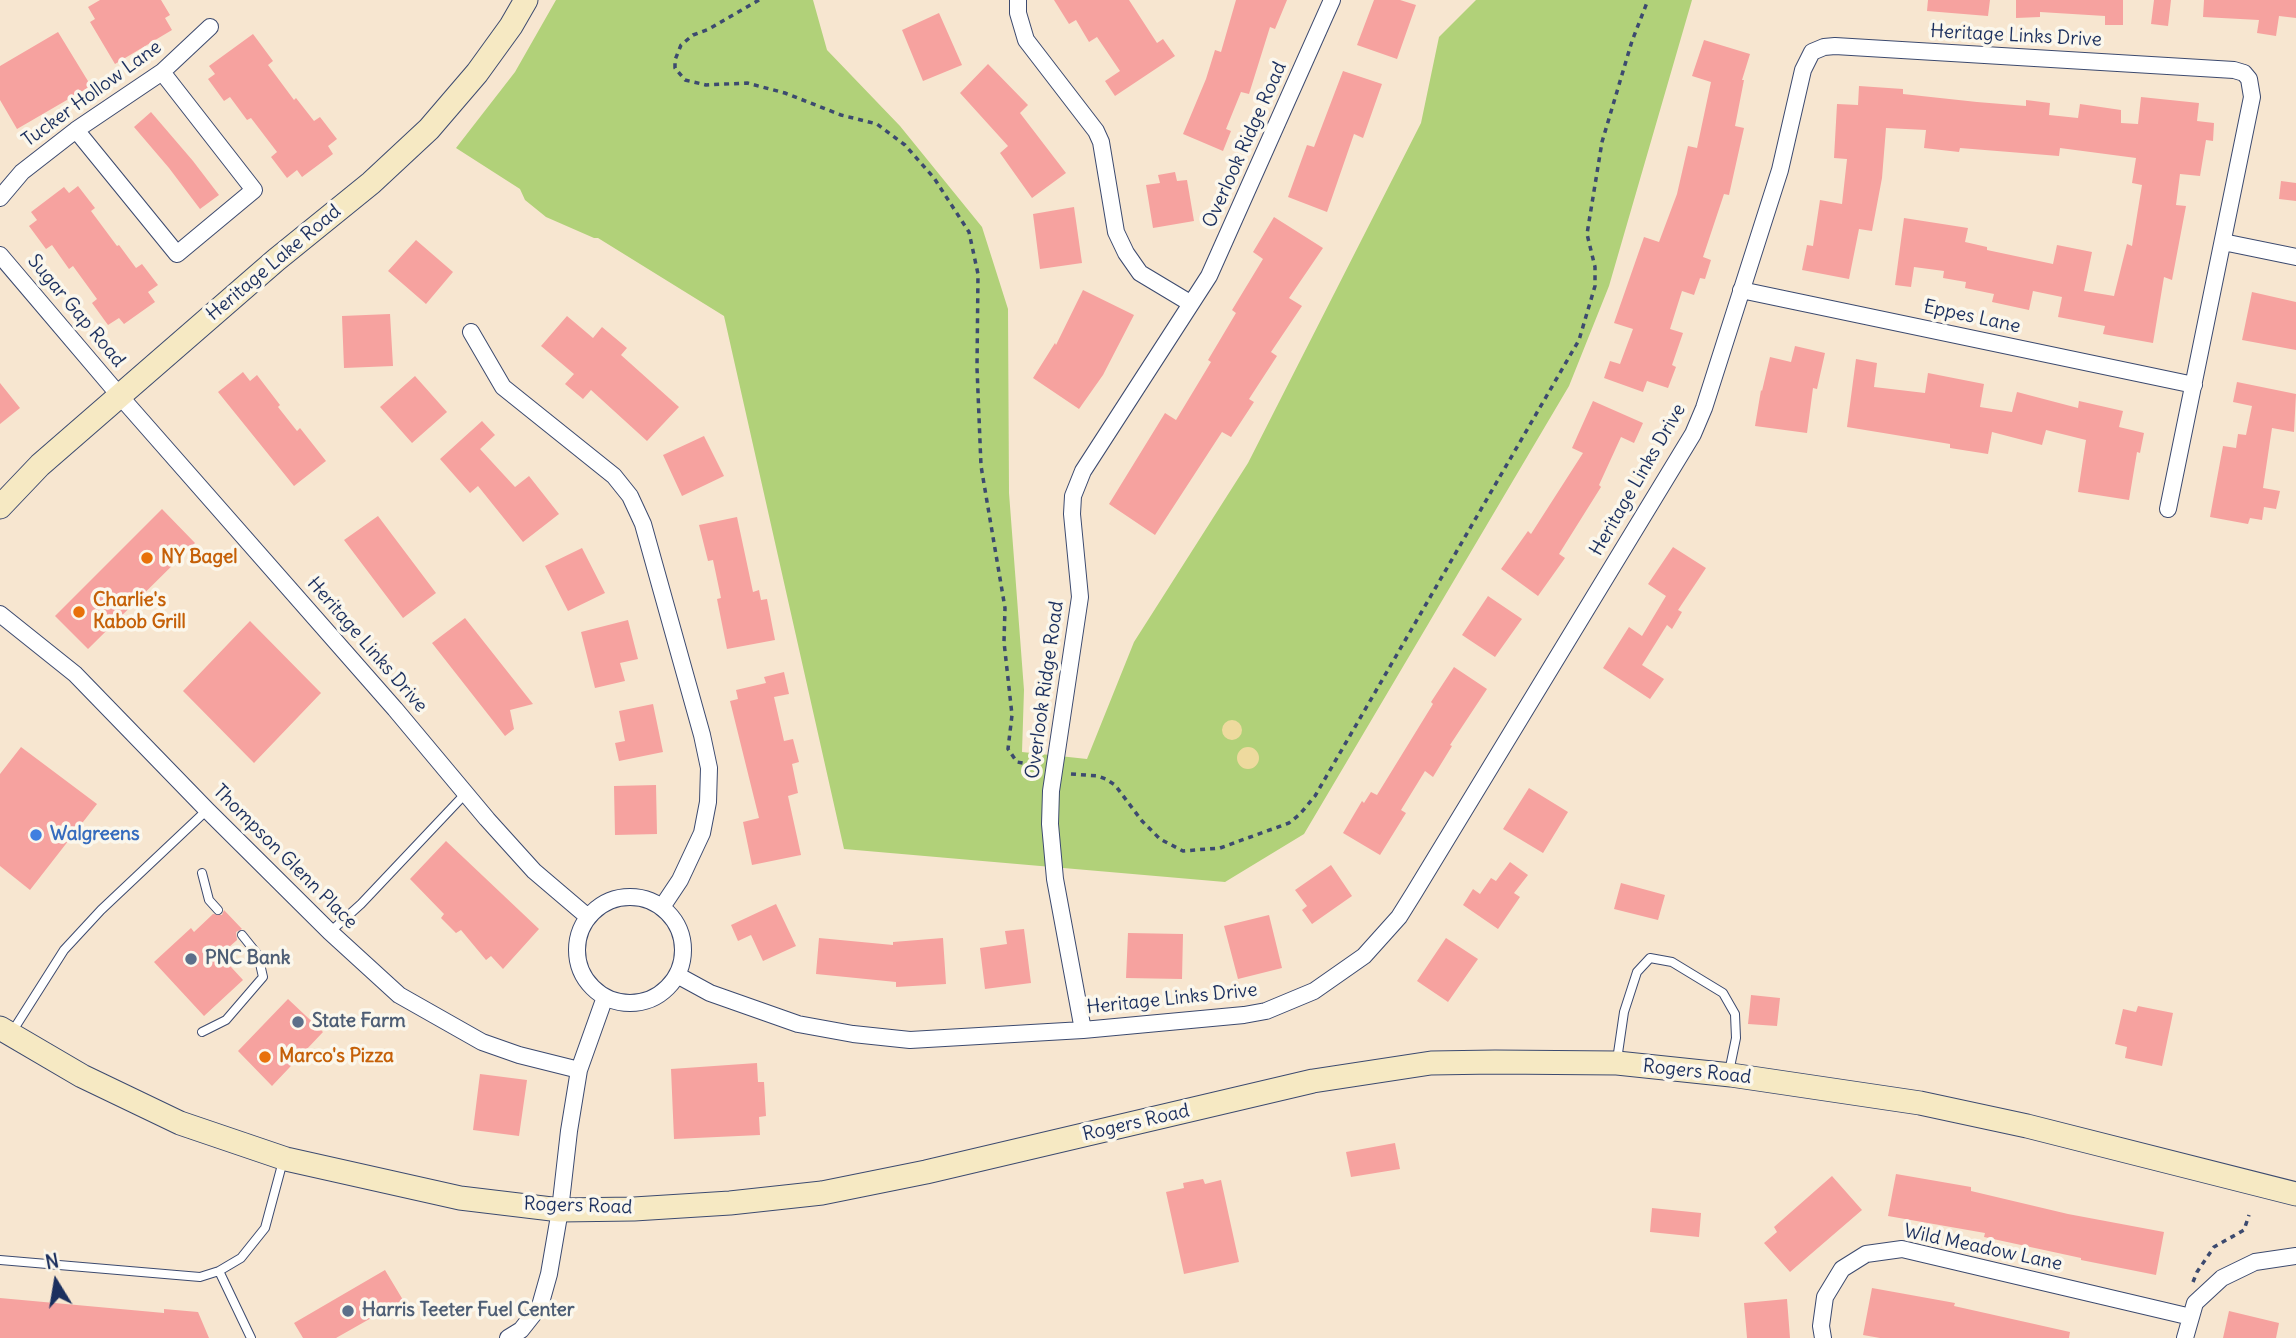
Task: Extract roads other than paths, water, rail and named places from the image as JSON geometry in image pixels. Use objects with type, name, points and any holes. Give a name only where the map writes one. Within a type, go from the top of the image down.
[{"type":"main road","name":"Heritage Lake Road","points":[[0,507],[40,464],[276,260],[371,183],[429,129],[477,73],[526,0]]},
{"type":"main road","name":"Rogers Road","points":[[5,1031],[82,1076],[180,1123],[284,1159],[460,1198],[560,1210],[730,1203],[822,1193],[926,1172],[1313,1081],[1432,1063],[1617,1063],[1822,1087],[1947,1109],[2053,1132],[2296,1194]]},
{"type":"street","points":[[1018,0],[1018,13],[1026,40],[1096,131],[1101,142],[1116,232],[1121,244],[1140,273],[1190,303]]},
{"type":"street","name":"Overlook Ridge Road","points":[[1083,1030],[1054,871],[1050,824],[1054,769],[1080,597],[1072,514],[1075,488],[1083,471],[1209,276],[1332,0]]},
{"type":"street","name":"Tucker Hollow Lane","points":[[0,198],[22,172],[76,130],[162,72],[210,27]]},
{"type":"street","name":"Heritage Links Drive","points":[[677,975],[710,993],[798,1024],[853,1034],[910,1040],[1083,1030],[1225,1018],[1266,1011],[1314,990],[1364,956],[1382,937],[1414,893],[1680,457],[1704,408],[1783,159],[1802,69],[1812,52],[1835,46],[2234,70],[2244,73],[2249,79],[2252,97],[2168,509]]},
{"type":"street","points":[[76,130],[177,254],[254,190],[162,72]]},
{"type":"street","points":[[2223,242],[2296,257]]},
{"type":"street","name":"Sugar Gap Road","points":[[0,255],[119,395]]},
{"type":"street","name":"Eppes Lane","points":[[1741,290],[2194,386]]},
{"type":"street","points":[[471,332],[503,387],[614,476],[629,496],[643,524],[702,734],[709,768],[708,802],[702,833],[680,880],[662,907]]},
{"type":"street","name":"Heritage Links Drive","points":[[119,395],[534,871],[588,917]]},
{"type":"street","name":"Thompson Glenn Place","points":[[0,614],[75,674],[330,932],[399,995],[482,1042],[519,1055],[579,1070]]},
{"type":"street","points":[[623,898],[648,900],[662,907],[678,926],[682,939],[682,964],[677,975],[667,989],[653,998],[637,1003],[621,1003],[605,997],[583,976],[578,961],[580,930],[588,917],[600,906],[623,898]]},
{"type":"street","points":[[508,1338],[521,1330],[540,1306],[549,1274],[560,1210],[579,1070],[605,997]]},
{"type":"street","name":"Wild Meadow Lane","points":[[1823,1338],[1821,1326],[1825,1297],[1842,1269],[1867,1254],[1902,1248],[2193,1310]]},
{"type":"street","points":[[2185,1338],[2193,1310],[2222,1278],[2255,1262],[2296,1256]]},
{"type":"lane","points":[[330,932],[361,904],[466,793]]},
{"type":"lane","points":[[5,1031],[64,950],[101,910],[207,810]]},
{"type":"lane","points":[[202,873],[209,900],[218,910]]},
{"type":"lane","points":[[202,1032],[226,1020],[263,977],[258,955],[242,935]]},
{"type":"lane","points":[[1617,1063],[1624,1012],[1637,972],[1650,958],[1672,962],[1723,993],[1735,1014],[1736,1038],[1729,1075]]},
{"type":"lane","points":[[0,1259],[200,1277],[219,1271],[241,1258],[265,1228],[284,1159]]},
{"type":"lane","points":[[219,1271],[251,1338]]},
{"type":"place","name":"NY Bagel","points":[[147,558]]},
{"type":"place","name":"Charlie's Kabob Grill","points":[[79,612]]},
{"type":"place","name":"Walgreens","points":[[36,835]]},
{"type":"place","name":"PNC Bank","points":[[191,959]]},
{"type":"place","name":"State Farm","points":[[298,1022]]},
{"type":"place","name":"Marco's Pizza","points":[[265,1057]]},
{"type":"place","name":"Harris Teeter Fuel Center","points":[[348,1311]]}]
